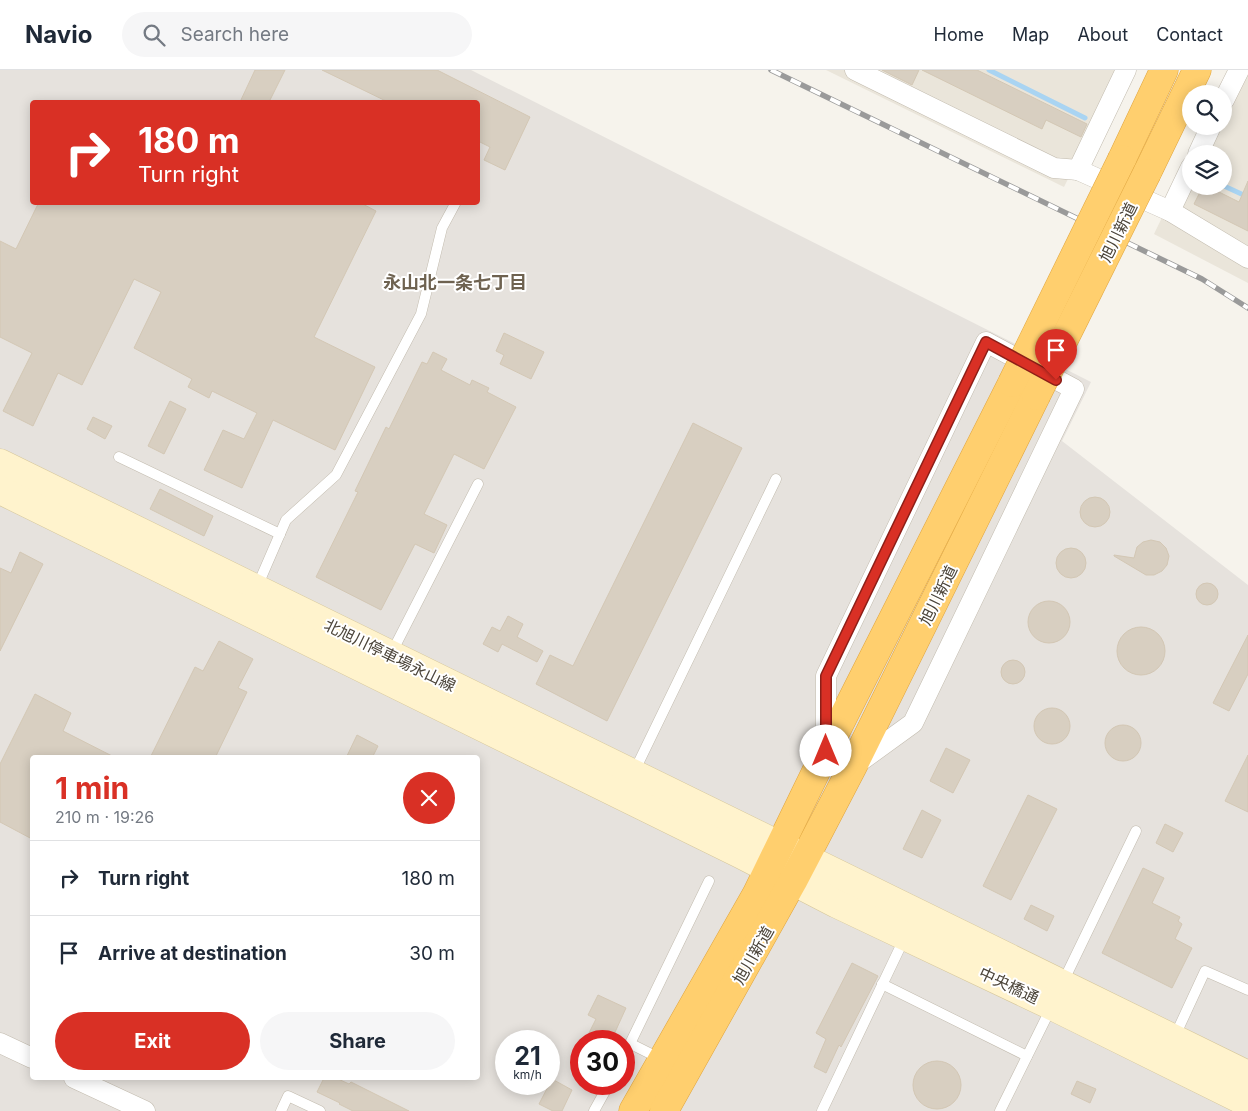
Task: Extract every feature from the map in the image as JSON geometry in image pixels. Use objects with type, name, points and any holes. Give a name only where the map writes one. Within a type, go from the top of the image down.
[{"type":"highway","name":"旭川新道","points":[[633,1111],[756,895],[775,858],[826,751],[1012,383],[1122,160],[1164,70]]},
{"type":"highway","name":"旭川新道","points":[[664,1111],[799,870],[853,766],[1197,70]]},
{"type":"main road","name":"北旭川停車場永山線","points":[[0,463],[251,600],[775,858]]},
{"type":"main road","name":"北旭川停車場永山線","points":[[0,490],[251,600],[390,655],[509,727],[633,775],[775,858]]},
{"type":"main road","name":"中央橋通","points":[[775,858],[1057,995],[1248,1103]]},
{"type":"main road","name":"中央橋通","points":[[799,870],[906,936],[1174,1038],[1248,1075]]},
{"type":"street","points":[[855,70],[1054,168],[1078,170],[1170,211],[1248,258]]},
{"type":"street","points":[[1078,170],[1126,70]]},
{"type":"street","points":[[1231,85],[1238,70]]},
{"type":"street","points":[[1170,211],[1182,186]]},
{"type":"street","points":[[826,751],[826,676],[986,342],[1074,389],[913,723],[853,766]]},
{"type":"street","points":[[0,1043],[30,1057]]},
{"type":"street","points":[[78,1080],[145,1111]]},
{"type":"lane","points":[[251,600],[286,520],[336,476],[421,314],[442,228],[454,205]]},
{"type":"lane","points":[[119,457],[280,534]]},
{"type":"lane","points":[[633,775],[776,479]]},
{"type":"lane","points":[[390,655],[478,484]]},
{"type":"lane","points":[[1000,1111],[1136,831]]},
{"type":"lane","points":[[635,1034],[709,881]]},
{"type":"lane","points":[[822,1111],[906,936]]},
{"type":"lane","points":[[1174,1038],[1205,970],[1248,990]]},
{"type":"lane","points":[[882,984],[1027,1056]]},
{"type":"lane","points":[[635,1046],[662,1059]]},
{"type":"lane","points":[[594,1111],[603,1095]]},
{"type":"lane","points":[[281,1111],[288,1096],[320,1111]]},
{"type":"shaded area","points":[[0,70],[471,70],[1091,382],[1062,441],[1248,585],[1248,1111],[0,1111]]},
{"type":"shaded area","points":[[826,70],[1122,70],[1064,187]]},
{"type":"shaded area","points":[[1248,70],[1248,283],[1154,234],[1182,176],[1182,195],[1232,195],[1232,145],[1198,145],[1202,135],[1232,135],[1232,86]]},
{"type":"building","points":[[255,70],[285,70],[270,100],[241,100]]},
{"type":"building","points":[[322,70],[437,70],[530,117],[505,170],[484,160],[490,147],[480,142],[480,100],[384,100]]},
{"type":"building","points":[[882,70],[919,70],[912,85]]},
{"type":"building","points":[[922,70],[977,70],[1087,124],[1081,137],[1046,120],[1042,129]]},
{"type":"building","points":[[1248,181],[1248,231],[1194,204],[1198,195],[1225,195],[1239,202]]},
{"type":"building","points":[[38,205],[365,205],[376,211],[314,337],[375,367],[335,450],[273,420],[242,488],[204,470],[223,430],[244,439],[257,413],[212,391],[209,398],[188,387],[192,379],[134,348],[161,292],[134,279],[82,385],[58,373],[33,426],[3,411],[32,353],[0,337],[0,241],[16,249]]},
{"type":"building","points":[[504,333],[544,352],[531,379],[500,364],[504,355],[496,351]]},
{"type":"building","points":[[433,352],[447,359],[441,370],[470,385],[472,380],[489,388],[487,392],[516,407],[484,469],[454,454],[424,514],[447,525],[434,553],[415,544],[381,610],[316,577],[358,492],[355,491],[386,427],[389,429],[422,362],[427,364]]},
{"type":"building","points":[[170,401],[186,409],[164,454],[148,446]]},
{"type":"building","points":[[93,417],[112,426],[105,439],[87,429]]},
{"type":"building","points":[[693,423],[742,448],[607,721],[536,684],[550,655],[573,666]]},
{"type":"building","points":[[160,489],[213,516],[204,536],[150,509]]},
{"type":"building","points":[[1095,497],[1106,501],[1110,512],[1106,523],[1095,527],[1084,523],[1080,512],[1084,501]]},
{"type":"building","points":[[1151,540],[1160,542],[1166,548],[1169,556],[1167,565],[1162,571],[1154,575],[1146,575],[1114,556],[1134,558],[1137,547],[1143,542]]},
{"type":"building","points":[[1071,548],[1082,552],[1086,563],[1082,574],[1071,578],[1060,574],[1056,563],[1060,552]]},
{"type":"building","points":[[20,552],[43,564],[0,651],[0,568],[11,573]]},
{"type":"building","points":[[1207,583],[1215,586],[1218,594],[1215,602],[1207,605],[1199,602],[1196,594],[1199,586]]},
{"type":"building","points":[[1049,601],[1064,607],[1070,622],[1064,637],[1049,643],[1034,637],[1028,622],[1034,607]]},
{"type":"building","points":[[508,616],[523,624],[517,637],[543,651],[537,662],[502,644],[498,652],[483,644],[492,627],[500,631]]},
{"type":"building","points":[[1136,627],[1146,627],[1158,634],[1165,646],[1165,656],[1158,668],[1146,675],[1136,675],[1128,671],[1121,664],[1117,656],[1117,646],[1121,638],[1128,631]]},
{"type":"building","points":[[1248,635],[1248,674],[1229,711],[1213,703]]},
{"type":"building","points":[[219,641],[253,659],[238,688],[247,692],[216,755],[151,755],[195,667],[203,671]]},
{"type":"building","points":[[1013,660],[1022,663],[1025,672],[1022,681],[1013,684],[1004,681],[1001,672],[1004,663]]},
{"type":"building","points":[[35,694],[71,713],[63,731],[110,755],[30,755],[30,838],[0,822],[0,764]]},
{"type":"building","points":[[1052,708],[1059,709],[1065,713],[1069,719],[1069,733],[1065,739],[1059,743],[1052,744],[1045,743],[1039,739],[1035,733],[1034,726],[1035,719],[1039,713],[1045,709]]},
{"type":"building","points":[[1123,725],[1130,726],[1136,730],[1140,736],[1140,750],[1136,756],[1130,760],[1123,761],[1116,760],[1110,756],[1106,750],[1105,743],[1106,736],[1110,730],[1116,726]]},
{"type":"building","points":[[357,735],[378,746],[374,755],[347,755]]},
{"type":"building","points":[[946,748],[970,760],[953,793],[930,781]]},
{"type":"building","points":[[1248,755],[1248,812],[1225,801]]},
{"type":"building","points":[[1028,795],[1057,809],[1011,900],[983,886]]},
{"type":"building","points":[[922,810],[941,820],[922,858],[903,849]]},
{"type":"building","points":[[1165,824],[1183,833],[1173,852],[1156,843]]},
{"type":"building","points":[[1143,868],[1164,878],[1152,903],[1180,917],[1178,921],[1182,924],[1175,939],[1192,948],[1172,988],[1102,953]]},
{"type":"building","points":[[1031,905],[1054,916],[1047,931],[1024,919]]},
{"type":"building","points":[[852,963],[878,976],[841,1047],[839,1045],[826,1073],[814,1067],[826,1039],[816,1033]]},
{"type":"building","points":[[598,995],[626,1008],[616,1030],[590,1030],[596,1019],[588,1015]]},
{"type":"building","points":[[932,1061],[942,1061],[954,1068],[961,1080],[961,1090],[954,1102],[942,1109],[932,1109],[924,1105],[917,1098],[913,1090],[913,1080],[917,1072],[924,1065]]},
{"type":"building","points":[[323,1080],[340,1080],[349,1084],[351,1082],[409,1111],[353,1111],[317,1092]]},
{"type":"building","points":[[1077,1081],[1096,1089],[1090,1103],[1071,1094]]},
{"type":"building","points":[[560,1083],[570,1089],[570,1094],[562,1111],[553,1111],[539,1104],[544,1095],[560,1095]]},
{"type":"waterway","points":[[989,70],[1085,118]]},
{"type":"waterway","points":[[1232,190],[1248,197]]},
{"type":"railway","points":[[771,70],[1202,279],[1248,308]]},
{"type":"district","name":"永山北一条七丁目","points":[[455,283]]},
{"type":"route","points":[[826,751],[826,676],[986,342],[1056,380]]}]
